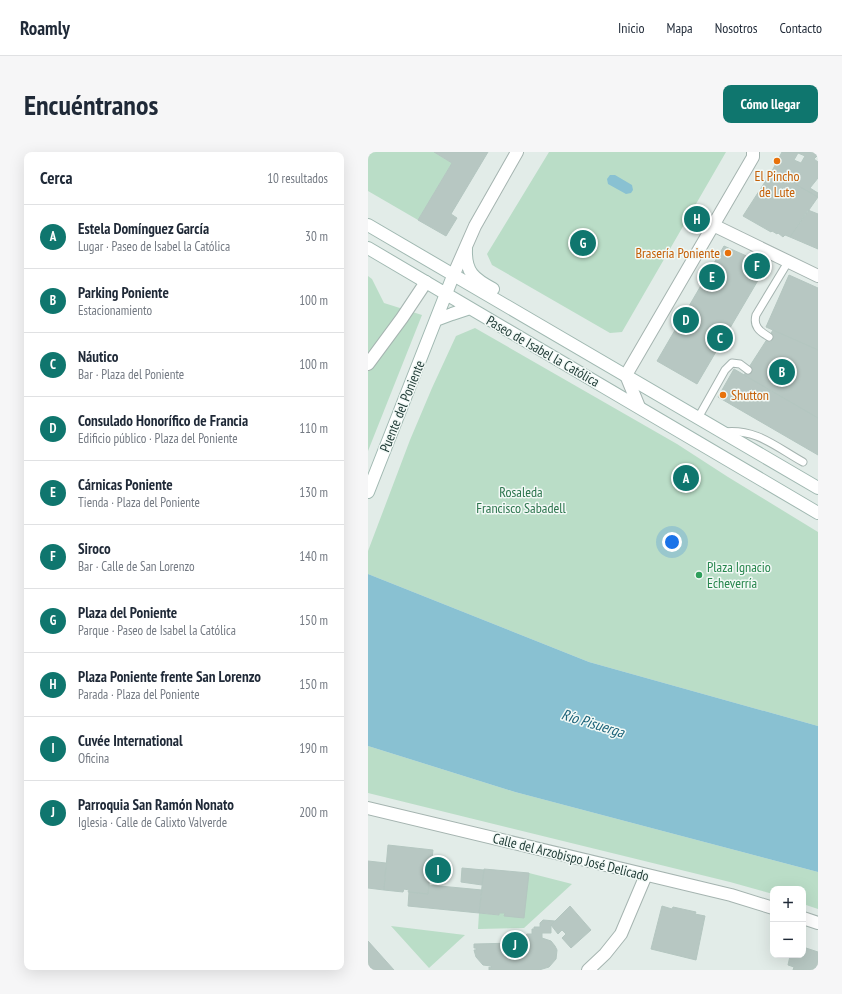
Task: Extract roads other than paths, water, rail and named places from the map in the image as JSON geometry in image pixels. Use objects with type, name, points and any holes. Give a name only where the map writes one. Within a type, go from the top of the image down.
[{"type":"main road","points":[[447,295],[454,276],[486,206],[518,152]]},
{"type":"main road","points":[[639,408],[626,375],[754,154]]},
{"type":"main road","name":"Paseo de Isabel la Católica","points":[[368,225],[818,488]]},
{"type":"main road","points":[[713,225],[818,276]]},
{"type":"main road","name":"Paseo de Isabel la Católica","points":[[368,248],[818,513]]},
{"type":"main road","points":[[466,249],[467,264],[474,277],[583,342],[590,349],[594,357]]},
{"type":"main road","points":[[368,364],[426,282]]},
{"type":"main road","name":"Puente del Poniente","points":[[368,492],[447,295]]},
{"type":"main road","points":[[501,303],[517,303]]},
{"type":"main road","points":[[436,320],[470,308]]},
{"type":"main road","name":"Calle del Arzobispo José Delicado","points":[[368,808],[731,895],[770,907]]},
{"type":"main road","points":[[588,970],[605,954],[621,934],[646,875]]},
{"type":"main road","points":[[806,919],[818,924]]},
{"type":"lane","points":[[768,337],[760,332],[756,326],[756,315],[788,262]]},
{"type":"lane","points":[[698,418],[725,370],[732,363],[740,364],[748,370]]},
{"type":"lane","points":[[722,432],[734,431],[753,433],[803,462]]},
{"type":"water","points":[[610,175],[615,175],[632,185],[633,190],[631,193],[626,194],[608,184],[607,179]]},
{"type":"water","name":"Río Pisuerga","points":[[368,574],[589,662],[818,726],[818,872],[515,792],[368,746]]},
{"type":"place","name":"El Pincho de Lute","points":[[777,161]]},
{"type":"place","name":"Plaza Poniente frente San Lorenzo","points":[[697,219]]},
{"type":"place","name":"Plaza del Poniente","points":[[583,243]]},
{"type":"place","name":"Brasería Poniente","points":[[728,253]]},
{"type":"place","name":"Siroco","points":[[757,266]]},
{"type":"place","name":"Cárnicas Poniente","points":[[712,277]]},
{"type":"place","name":"Consulado Honorífico de Francia","points":[[686,320]]},
{"type":"place","name":"Náutico","points":[[720,338]]},
{"type":"place","name":"Parking Poniente","points":[[782,372]]},
{"type":"place","name":"Shutton","points":[[723,395]]},
{"type":"place","name":"Estela Domínguez García","points":[[686,478]]},
{"type":"place","name":"Plaza Ignacio Echeverría","points":[[699,575]]},
{"type":"place","name":"Cuvée International","points":[[438,870]]},
{"type":"place","name":"Parroquia San Ramón Nonato","points":[[515,945]]},
{"type":"park label","name":"Rosaleda Francisco Sabadell","points":[[521,500]]}]
